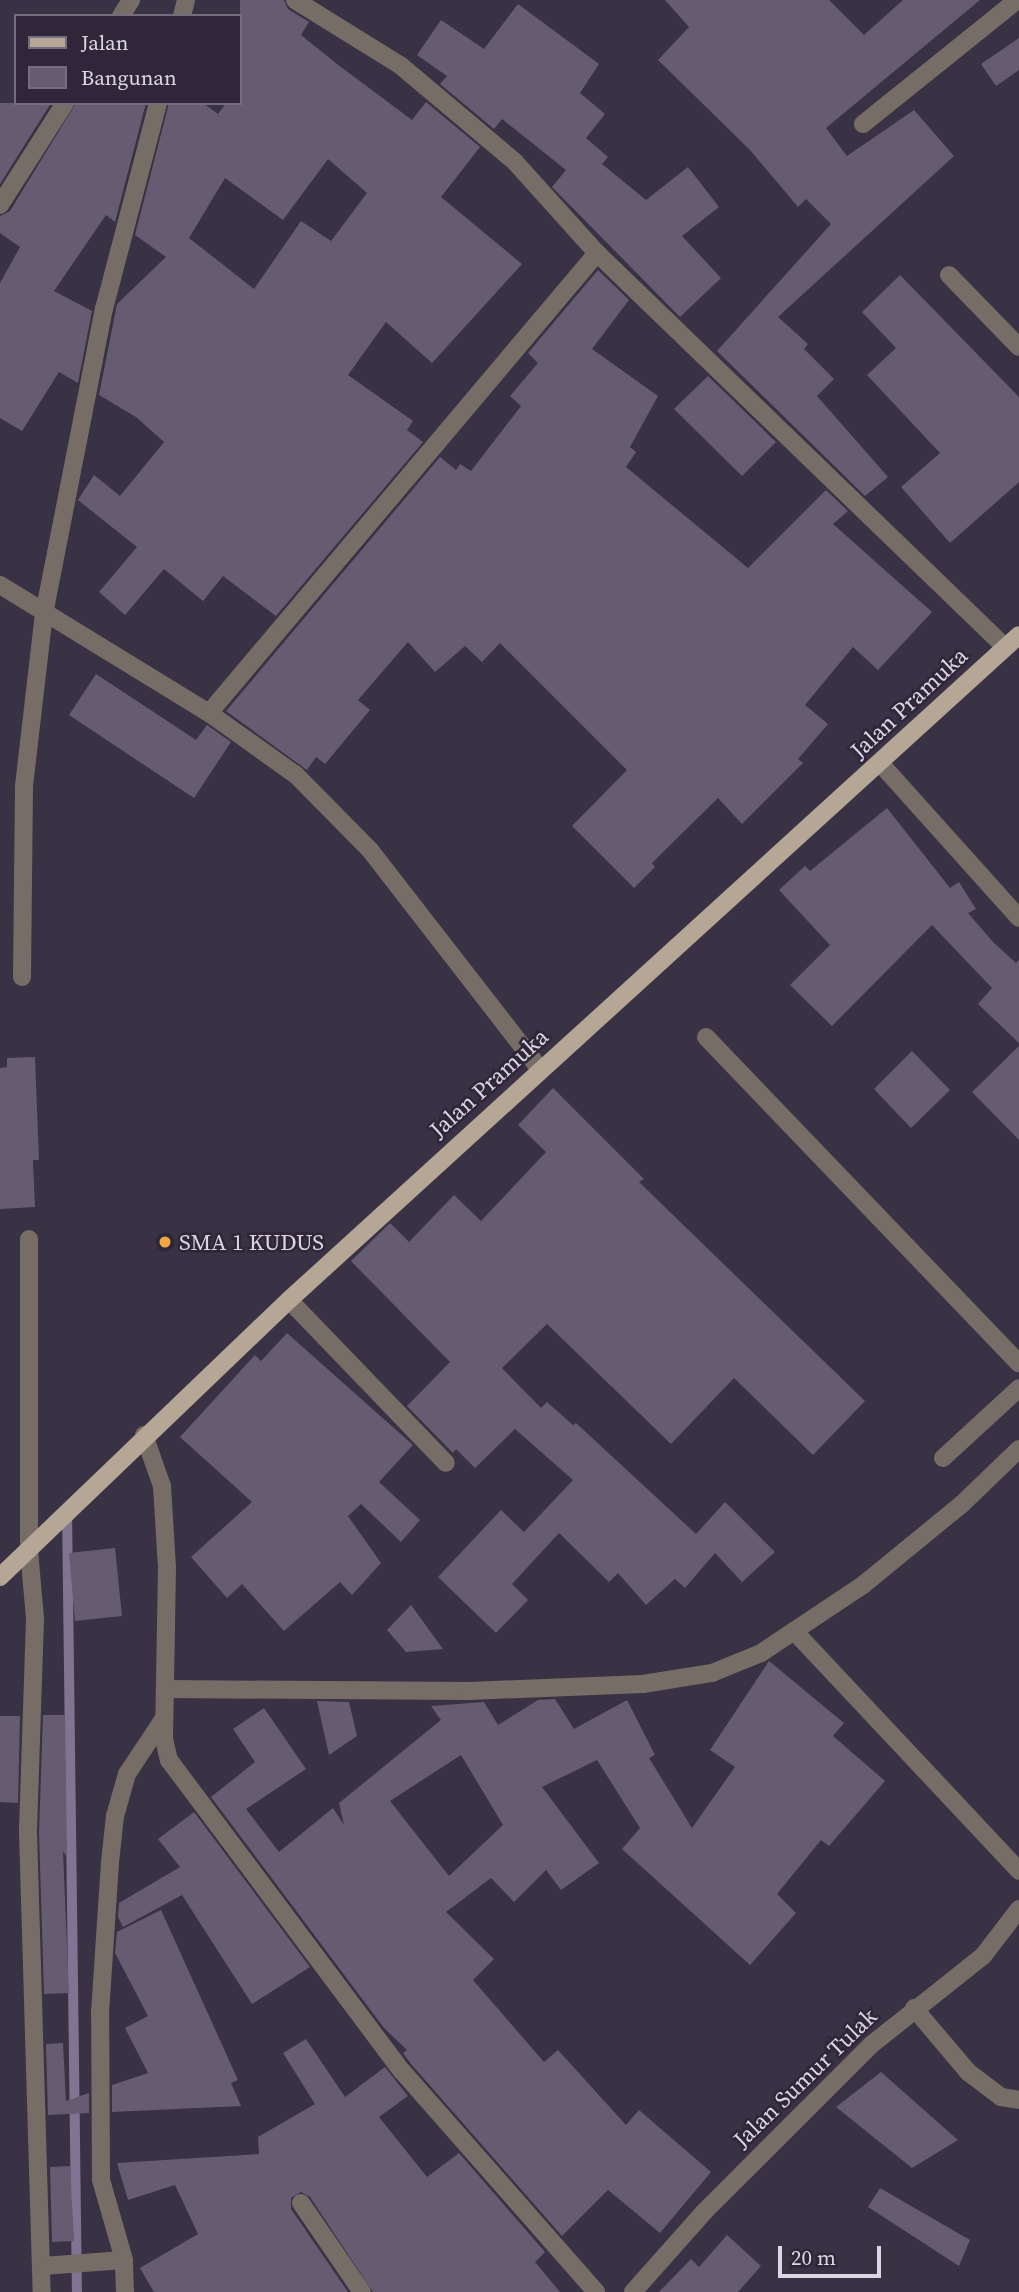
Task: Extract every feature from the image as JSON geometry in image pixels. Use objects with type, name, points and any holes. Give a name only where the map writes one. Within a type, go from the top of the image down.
[{"type":"main road","name":"Jalan Pramuka","points":[[0,1577],[144,1435],[289,1300],[1012,641]]},
{"type":"street","points":[[295,0],[400,65],[446,101],[514,162],[597,253],[1012,641]]},
{"type":"street","points":[[863,124],[1017,0]]},
{"type":"street","points":[[0,205],[64,105]]},
{"type":"street","points":[[22,978],[24,786],[44,614],[104,309],[158,105]]},
{"type":"street","points":[[209,713],[597,253]]},
{"type":"street","points":[[949,275],[1019,347]]},
{"type":"street","points":[[0,585],[209,713],[296,775],[370,850],[540,1069]]},
{"type":"street","points":[[880,763],[1019,918]]},
{"type":"street","points":[[706,1037],[1019,1363]]},
{"type":"street","points":[[29,1238],[29,1550],[35,1619],[28,1832],[52,2266],[42,2292]]},
{"type":"street","points":[[289,1300],[446,1463]]},
{"type":"street","points":[[943,1458],[1019,1388]]},
{"type":"street","points":[[144,1435],[162,1486],[167,1644],[164,1739],[178,1777],[271,1891],[402,2071],[596,2292]]},
{"type":"street","points":[[165,1685],[469,1691],[643,1684],[712,1673],[761,1653],[863,1585],[962,1504],[1019,1449]]},
{"type":"street","points":[[794,1631],[1019,1871]]},
{"type":"street","points":[[125,2292],[101,2180],[100,2013],[110,1862],[115,1816],[127,1774],[164,1718]]},
{"type":"street","name":"Jalan Sumur Tulak","points":[[633,2292],[705,2211],[870,2045],[983,1956],[1019,1909]]},
{"type":"street","points":[[914,2008],[968,2073],[1001,2097],[1019,2100]]},
{"type":"street","points":[[301,2203],[362,2292]]},
{"type":"street","points":[[52,2266],[119,2262]]},
{"type":"building","points":[[240,0],[284,0],[288,9],[309,22],[301,35],[337,64],[412,120],[426,102],[480,147],[441,197],[522,264],[432,363],[386,322],[348,375],[413,421],[407,430],[423,442],[276,616],[223,576],[203,601],[164,569],[125,615],[99,592],[137,547],[78,500],[94,475],[120,496],[164,442],[136,417],[99,395],[117,304],[166,257],[135,235],[168,105],[206,105],[218,114],[225,105],[242,105]],"holes":[[[328,159],[367,193],[331,241],[301,221],[254,289],[189,238],[225,178],[283,220]]]},
{"type":"building","points":[[665,0],[829,0],[864,35],[903,0],[980,0],[826,128],[847,156],[914,110],[954,156],[778,317],[808,344],[804,349],[834,379],[817,396],[888,477],[865,496],[717,351],[831,224],[806,199],[798,207],[750,150],[658,60],[689,27]]},
{"type":"building","points":[[518,4],[599,64],[580,93],[605,114],[586,138],[608,157],[602,164],[646,200],[688,167],[719,207],[682,236],[721,278],[680,317],[552,187],[566,170],[502,119],[494,129],[440,84],[447,76],[417,55],[441,20],[484,49]]},
{"type":"building","points":[[1019,38],[1019,70],[996,86],[981,64]]},
{"type":"building","points":[[0,103],[50,105],[0,184]]},
{"type":"building","points":[[75,105],[145,105],[115,222],[106,215],[54,291],[92,311],[78,383],[59,372],[22,431],[0,418],[0,283],[20,247],[0,233],[0,216],[10,211]]},
{"type":"building","points":[[598,270],[629,300],[592,349],[658,396],[630,447],[636,452],[626,467],[748,568],[826,490],[848,511],[833,524],[932,612],[878,670],[853,647],[805,705],[828,724],[798,759],[803,763],[742,824],[718,798],[652,863],[655,867],[634,888],[572,826],[627,770],[500,643],[482,662],[465,646],[435,672],[408,642],[358,700],[370,710],[325,764],[316,757],[307,770],[226,711],[440,457],[456,470],[460,464],[471,471],[521,406],[510,396],[538,363],[528,353]]},
{"type":"building","points":[[900,275],[1019,397],[1019,482],[950,543],[901,487],[940,453],[867,375],[896,348],[862,312]]},
{"type":"building","points":[[708,376],[776,442],[742,476],[674,409]]},
{"type":"building","points":[[96,674],[196,740],[207,725],[231,742],[194,798],[69,715]]},
{"type":"building","points":[[887,808],[950,888],[959,882],[976,909],[968,913],[993,942],[1016,963],[1019,960],[1019,1043],[978,1004],[992,988],[932,925],[832,1026],[790,985],[830,945],[779,890],[805,866],[810,871]]},
{"type":"building","points":[[1019,1046],[1019,1140],[972,1092]]},
{"type":"building","points":[[912,1051],[950,1090],[911,1128],[874,1089]]},
{"type":"building","points":[[35,1057],[39,1160],[33,1160],[35,1207],[0,1209],[0,1068],[7,1067],[7,1058]]},
{"type":"building","points":[[553,1088],[644,1179],[639,1182],[865,1401],[813,1455],[734,1378],[671,1444],[547,1324],[502,1368],[541,1408],[547,1402],[573,1425],[576,1423],[696,1534],[725,1502],[775,1552],[742,1582],[715,1553],[685,1588],[675,1579],[646,1605],[618,1573],[609,1582],[559,1533],[512,1584],[528,1600],[496,1633],[438,1577],[501,1510],[524,1532],[573,1480],[515,1429],[475,1468],[456,1449],[453,1453],[407,1406],[450,1362],[351,1261],[390,1223],[409,1242],[454,1195],[481,1221],[546,1152],[518,1125]]},
{"type":"building","points":[[287,1333],[413,1445],[379,1482],[420,1520],[401,1542],[361,1504],[348,1516],[381,1563],[352,1595],[340,1582],[284,1631],[242,1584],[227,1598],[191,1557],[252,1502],[180,1437],[255,1355],[261,1361]]},
{"type":"building","points":[[115,1548],[122,1616],[75,1621],[69,1553]]},
{"type":"building","points":[[411,1605],[443,1649],[406,1652],[387,1630]]},
{"type":"building","points":[[769,1661],[844,1723],[833,1736],[885,1781],[829,1846],[821,1840],[777,1894],[796,1913],[750,1965],[622,1849],[640,1828],[597,1760],[542,1787],[599,1863],[561,1890],[546,1870],[514,1902],[491,1878],[446,1912],[494,1959],[473,1980],[544,2062],[558,2050],[626,2125],[639,2110],[711,2172],[660,2233],[608,2190],[562,2236],[411,2064],[403,2053],[407,2050],[384,2028],[211,1797],[255,1762],[233,1729],[264,1708],[306,1769],[246,1809],[279,1852],[333,1808],[344,1825],[339,1803],[441,1720],[431,1706],[484,1702],[498,1725],[538,1700],[555,1699],[574,1729],[627,1700],[655,1755],[649,1758],[692,1828],[735,1767],[710,1750]],"holes":[[[461,1755],[503,1825],[449,1876],[390,1801]]]},
{"type":"building","points":[[317,1701],[349,1702],[357,1736],[329,1755]]},
{"type":"building","points":[[43,1715],[65,1715],[67,1858],[63,1851],[69,1993],[44,1994],[39,1832]]},
{"type":"building","points":[[0,1716],[20,1716],[18,1803],[0,1802]]},
{"type":"building","points":[[194,1812],[310,1967],[252,2004],[182,1895],[123,1927],[118,1917],[119,1903],[180,1867],[158,1839]]},
{"type":"building","points":[[161,1910],[238,2080],[231,2083],[241,2106],[112,2112],[112,2085],[148,2073],[125,2028],[148,2016],[115,1953],[117,1932]]},
{"type":"building","points":[[306,2039],[345,2097],[385,2067],[408,2096],[379,2117],[427,2177],[459,2153],[545,2252],[535,2262],[560,2292],[373,2292],[310,2197],[301,2192],[291,2198],[291,2209],[348,2292],[154,2292],[140,2268],[198,2234],[175,2185],[128,2200],[117,2163],[259,2154],[258,2137],[315,2104],[283,2053]]},
{"type":"building","points":[[63,2043],[66,2101],[89,2093],[89,2113],[48,2115],[46,2044]]},
{"type":"building","points":[[881,2072],[958,2140],[912,2168],[836,2107]]},
{"type":"building","points":[[70,2166],[74,2241],[52,2242],[50,2167]]},
{"type":"building","points":[[880,2188],[970,2240],[959,2266],[868,2207]]},
{"type":"building","points":[[727,2235],[761,2266],[738,2292],[659,2292],[691,2259],[699,2267]]},
{"type":"waterway","points":[[67,1512],[77,2292]]},
{"type":"place","name":"SMA 1 KUDUS","points":[[165,1242]]}]
